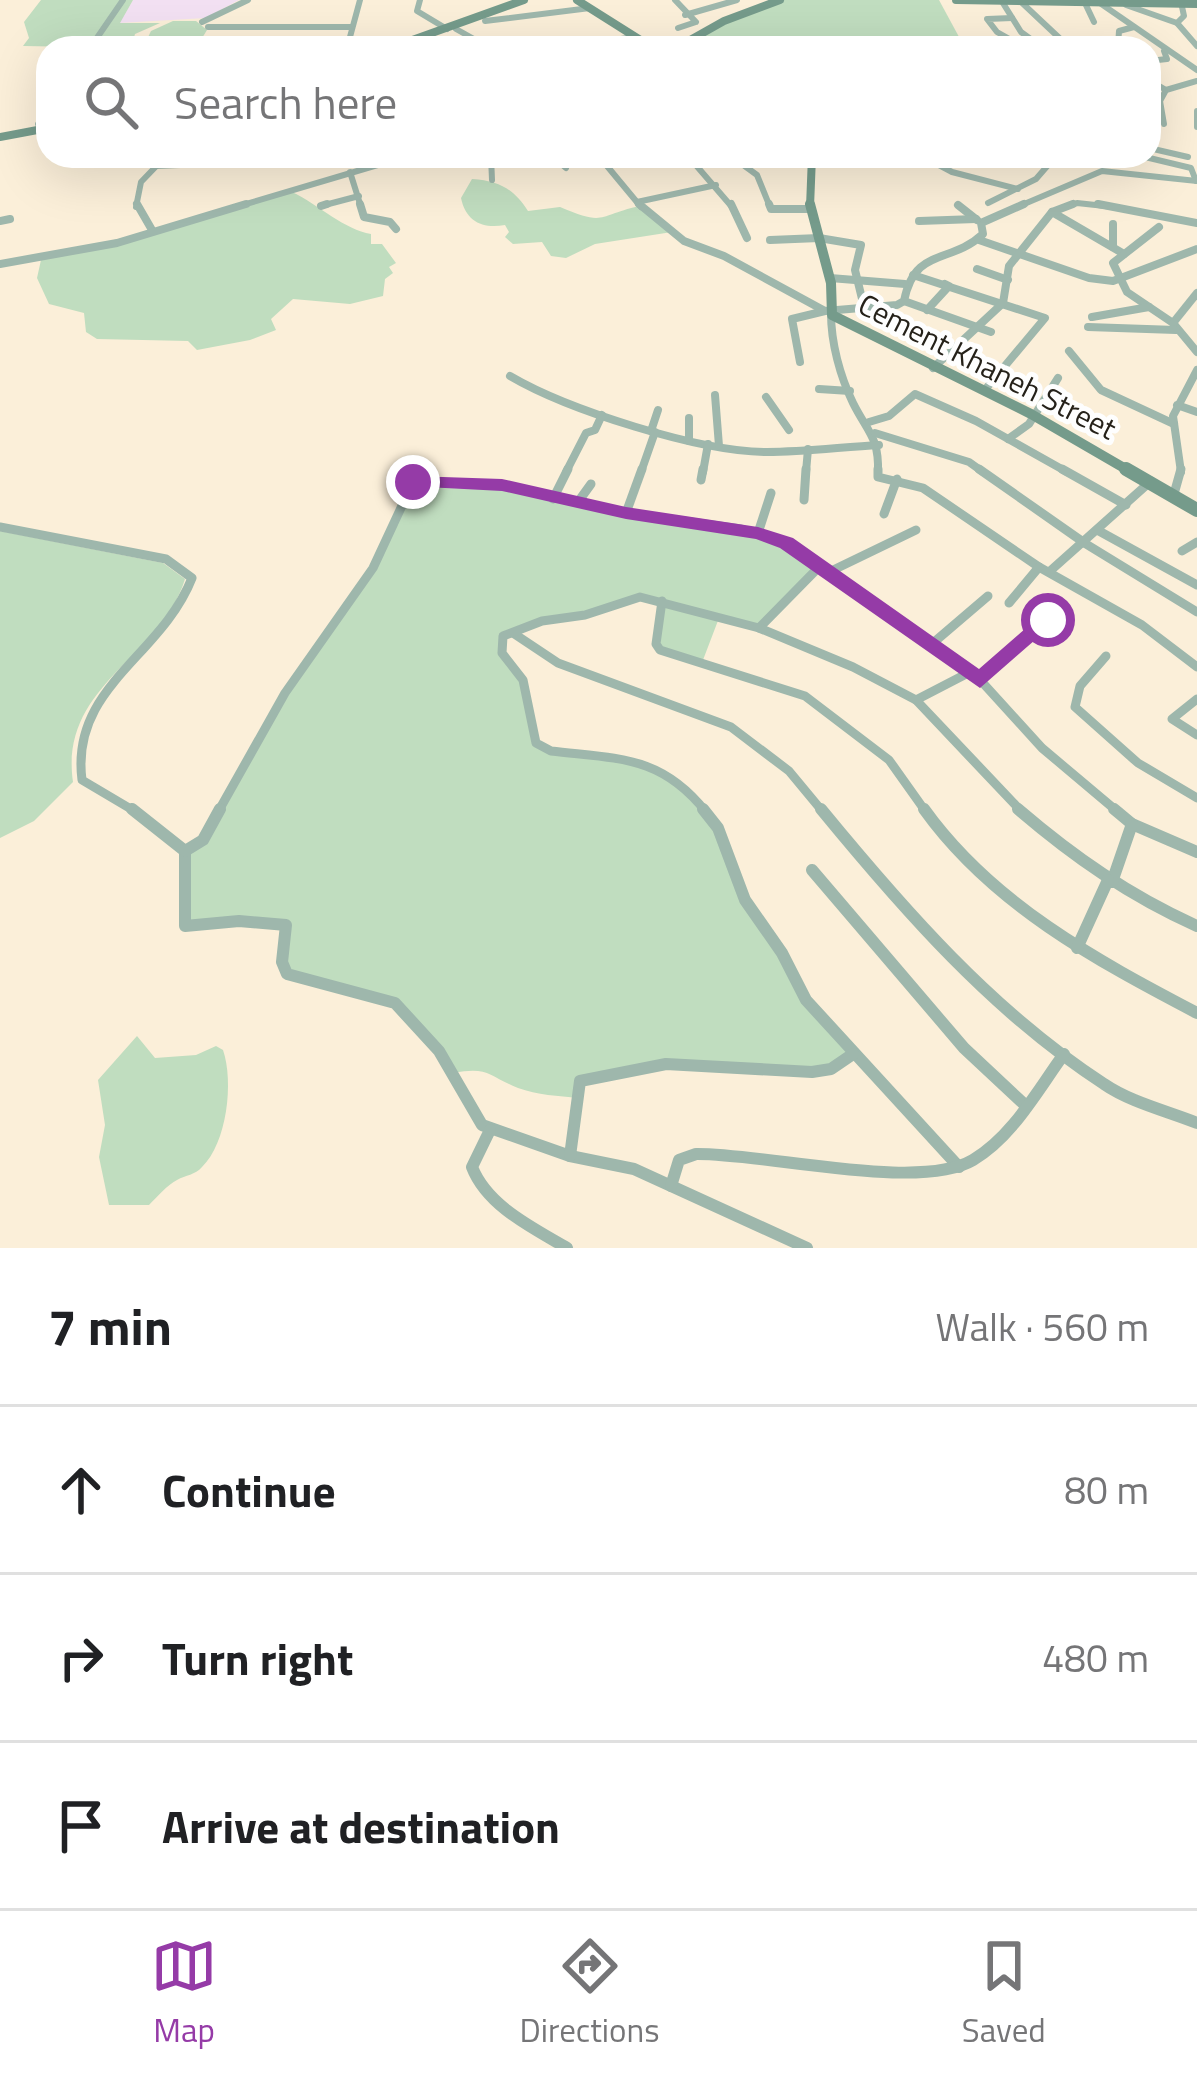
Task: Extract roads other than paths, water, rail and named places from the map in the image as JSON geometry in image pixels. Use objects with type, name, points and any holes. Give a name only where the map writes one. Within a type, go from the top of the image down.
[{"type":"street","points":[[97,36],[123,0]]},
{"type":"street","points":[[248,0],[205,25],[352,27]]},
{"type":"street","points":[[350,36],[361,0]]},
{"type":"street","points":[[420,0],[417,11],[465,36]]},
{"type":"street","points":[[437,36],[527,0]]},
{"type":"street","points":[[429,36],[523,7],[527,0]]},
{"type":"street","points":[[485,20],[506,22],[599,0]]},
{"type":"street","points":[[675,0],[696,22],[678,28]]},
{"type":"street","points":[[685,15],[737,0]]},
{"type":"street","points":[[697,36],[779,0]]},
{"type":"street","points":[[956,0],[1197,4]]},
{"type":"street","points":[[1019,0],[1057,36]]},
{"type":"street","points":[[1001,1],[1030,36]]},
{"type":"street","points":[[1084,1],[1094,22]]},
{"type":"street","points":[[1097,1],[1145,36]]},
{"type":"street","points":[[1120,2],[1177,23],[1197,46]]},
{"type":"street","points":[[1177,23],[1184,16],[1181,2]]},
{"type":"street","points":[[584,4],[632,36]]},
{"type":"street","points":[[1004,36],[987,19],[1012,18]]},
{"type":"street","points":[[272,36],[275,27]]},
{"type":"street","points":[[1119,36],[1119,31],[1134,27]]},
{"type":"street","points":[[1161,49],[1197,70]]},
{"type":"street","points":[[1161,60],[1167,59],[1164,51]]},
{"type":"street","points":[[1182,60],[1197,59]]},
{"type":"street","points":[[1161,99],[1166,90],[1197,81]]},
{"type":"street","points":[[1161,87],[1166,90]]},
{"type":"street","points":[[1161,107],[1164,124]]},
{"type":"street","points":[[1197,111],[1197,127]]},
{"type":"street","points":[[0,139],[36,132]]},
{"type":"street","points":[[1190,163],[1197,150]]},
{"type":"street","points":[[919,221],[978,221],[1102,171],[1197,181],[1190,163],[1161,152]]},
{"type":"street","points":[[152,168],[141,182],[136,209],[152,230]]},
{"type":"street","points":[[0,264],[117,243],[294,184],[366,168]]},
{"type":"street","points":[[492,168],[492,180]]},
{"type":"street","points":[[609,168],[638,202],[684,241],[724,256],[828,312]]},
{"type":"street","points":[[700,168],[727,196],[748,238]]},
{"type":"street","points":[[747,168],[757,175],[771,209],[810,209]]},
{"type":"street","name":"Cement Khaneh Street","points":[[812,168],[810,209],[830,278],[828,312],[1031,414],[1197,510]]},
{"type":"street","points":[[944,168],[1018,189]]},
{"type":"street","points":[[987,181],[988,168]]},
{"type":"street","points":[[988,203],[1049,168]]},
{"type":"street","points":[[350,172],[364,217],[390,222],[396,229]]},
{"type":"street","points":[[638,202],[716,185]]},
{"type":"street","points":[[321,206],[359,196]]},
{"type":"street","points":[[933,368],[1004,303],[1009,266],[1052,212],[1077,203],[1096,204],[1196,223],[1192,235]]},
{"type":"street","points":[[958,205],[978,221],[979,241]]},
{"type":"street","points":[[1052,212],[1124,254]]},
{"type":"street","points":[[1113,224],[1113,247]]},
{"type":"street","points":[[1159,227],[1113,263],[1127,292],[1174,326],[1196,349]]},
{"type":"street","points":[[770,240],[819,238],[861,245],[854,257],[865,310]]},
{"type":"street","points":[[904,301],[905,284],[927,258],[979,241],[1090,278],[1121,281],[1197,249]]},
{"type":"street","points":[[977,268],[1008,280]]},
{"type":"street","points":[[913,274],[1046,319],[1012,352],[984,392]]},
{"type":"street","points":[[830,278],[905,284]]},
{"type":"street","points":[[927,310],[949,286],[943,283]]},
{"type":"street","points":[[1149,307],[1090,322],[1126,332],[1174,326],[1197,293]]},
{"type":"street","points":[[800,362],[792,319],[828,312],[888,309],[904,301],[991,332]]},
{"type":"street","points":[[828,312],[831,349],[879,445],[878,478],[922,488],[1044,570],[1142,625],[1197,667]]},
{"type":"street","points":[[1069,351],[1088,381],[1109,398],[1174,424]]},
{"type":"street","points":[[1174,494],[1183,480],[1174,424],[1177,405],[1197,370]]},
{"type":"street","points":[[510,376],[530,391],[689,441],[764,452],[879,445]]},
{"type":"street","points":[[1008,439],[1029,424],[1031,414],[1058,378]]},
{"type":"street","points":[[818,389],[850,392]]},
{"type":"street","points":[[701,480],[713,445],[715,394]]},
{"type":"street","points":[[869,422],[889,416],[915,394],[1126,505]]},
{"type":"street","points":[[766,397],[788,430]]},
{"type":"street","points":[[1177,405],[1197,412]]},
{"type":"street","points":[[626,513],[658,410]]},
{"type":"street","points":[[553,499],[586,434],[594,431],[602,415]]},
{"type":"street","points":[[689,418],[689,441]]},
{"type":"street","points":[[875,434],[969,461],[1086,544],[1197,612]]},
{"type":"street","points":[[804,500],[808,449]]},
{"type":"street","points":[[884,514],[897,479]]},
{"type":"street","points":[[1009,603],[1044,570],[1086,544],[1151,481]]},
{"type":"street","points":[[185,851],[203,839],[285,693],[353,601],[413,482],[502,485],[626,513],[758,533],[786,543],[976,676],[1042,748],[1132,824],[1197,853]]},
{"type":"street","points":[[578,502],[590,484]]},
{"type":"street","points":[[758,533],[771,493]]},
{"type":"street","points":[[0,526],[166,559],[192,578],[177,610],[102,696],[82,728],[77,757],[82,780],[128,806],[185,851]]},
{"type":"street","points":[[759,628],[822,571],[916,530]]},
{"type":"street","points":[[1099,531],[1197,585]]},
{"type":"street","points":[[1182,551],[1197,542]]},
{"type":"street","points":[[933,643],[988,596]]},
{"type":"street","points":[[959,1167],[806,1000],[782,953],[745,900],[718,828],[687,788],[658,769],[632,760],[550,751],[536,743],[523,680],[500,646],[503,636],[631,598],[759,628],[916,700],[1002,795],[1072,856],[1197,926]]},
{"type":"street","points":[[662,602],[656,644],[660,650],[704,660],[805,696],[889,760],[946,839],[994,889],[1077,948],[1197,1013]]},
{"type":"street","points":[[916,700],[976,676],[1048,620]]},
{"type":"street","points":[[511,632],[558,663],[731,727],[789,771],[904,910],[991,994],[1106,1085],[1197,1123]]},
{"type":"street","points":[[1106,656],[1080,686],[1075,707],[1138,764],[1197,798]]},
{"type":"street","points":[[1197,699],[1172,719],[1197,735]]},
{"type":"street","points":[[1077,948],[1132,824]]},
{"type":"street","points":[[185,851],[185,926],[239,921],[286,925],[282,962],[287,974],[396,1005],[424,1033],[482,1125],[571,1156],[634,1169],[807,1248]]},
{"type":"street","points":[[812,870],[964,1048],[1025,1105]]},
{"type":"street","points":[[571,1156],[580,1081],[623,1069],[686,1063],[812,1072],[831,1069],[853,1054]]},
{"type":"street","points":[[671,1186],[677,1162],[715,1153],[833,1167],[865,1165],[899,1174],[935,1174],[959,1167],[1003,1136],[1064,1054]]},
{"type":"street","points":[[490,1130],[472,1167],[475,1180],[527,1226],[567,1248]]}]
